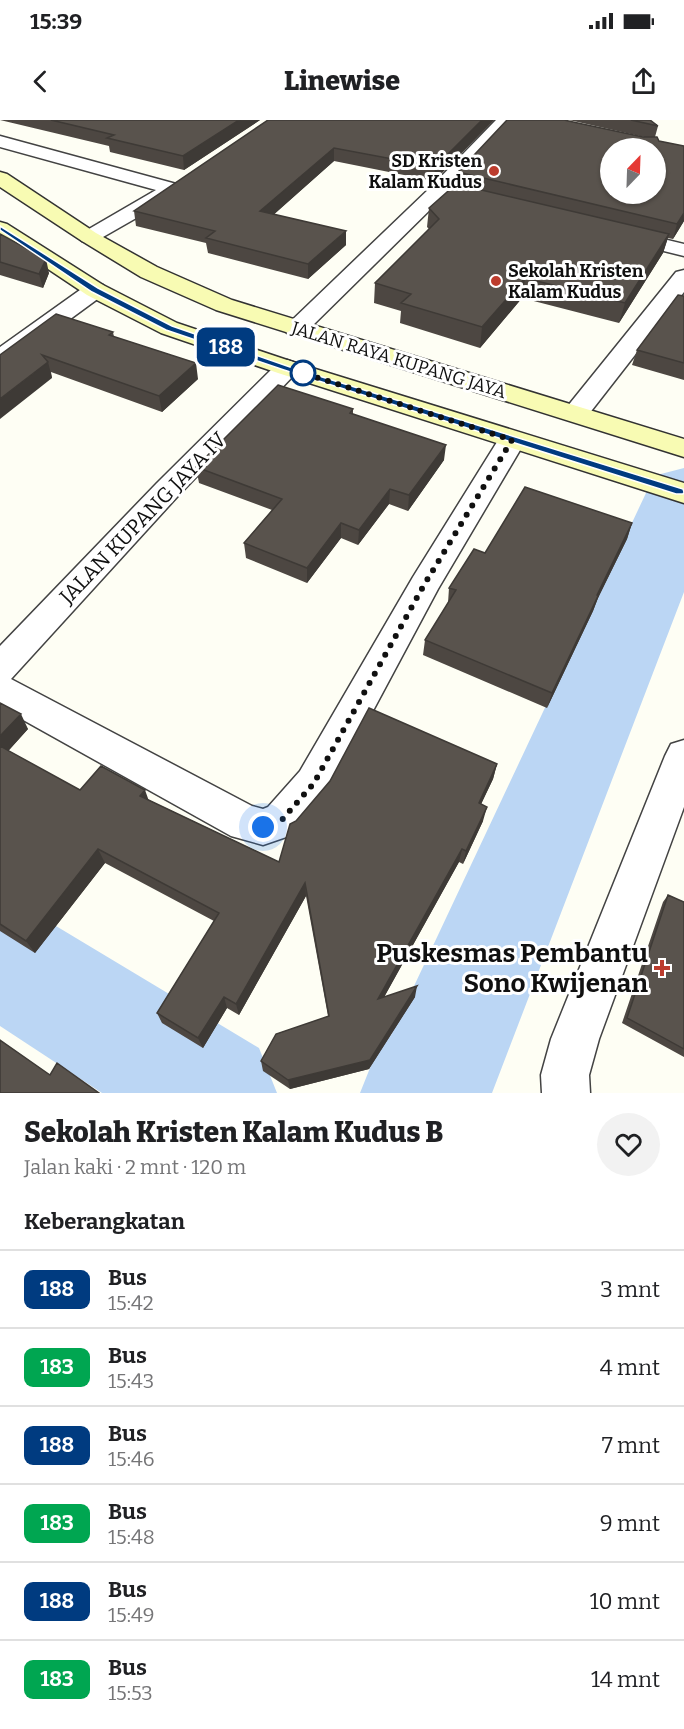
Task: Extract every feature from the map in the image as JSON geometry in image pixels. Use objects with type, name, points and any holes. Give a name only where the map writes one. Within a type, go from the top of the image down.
[{"type":"main road","name":"JALAN RAYA KUPANG JAYA","points":[[0,178],[89,237],[149,272],[224,305],[684,448]]},
{"type":"main road","name":"JALAN RAYA KUPANG JAYA","points":[[0,228],[95,290],[169,328],[512,440],[682,492]]},
{"type":"street","points":[[296,329],[506,120]]},
{"type":"street","points":[[3,134],[173,189]]},
{"type":"street","points":[[89,237],[189,178]]},
{"type":"street","points":[[438,190],[463,197]]},
{"type":"street","points":[[603,230],[684,250]]},
{"type":"street","points":[[576,413],[684,278]]},
{"type":"street","points":[[0,359],[95,290]]},
{"type":"street","name":"JALAN KUPANG JAYA IV","points":[[0,669],[167,490],[287,368]]},
{"type":"street","points":[[0,690],[246,823],[263,827],[281,821],[314,783],[424,585],[512,440]]},
{"type":"street","points":[[566,1093],[565,1075],[575,1039],[684,756]]},
{"type":"building","points":[[51,120],[239,120],[183,156],[107,138],[114,135]]},
{"type":"building","points":[[268,120],[482,120],[435,167],[334,148],[260,211],[346,231],[308,264],[206,238],[215,231],[134,211]]},
{"type":"building","points":[[507,120],[564,120],[643,137],[657,137],[600,138],[600,204],[666,204],[666,142],[684,146],[684,213],[677,224],[458,172]]},
{"type":"building","points":[[631,120],[650,120],[658,126]]},
{"type":"building","points":[[456,184],[669,234],[625,303],[525,278],[482,327],[401,303],[411,294],[375,283],[439,219],[429,208]]},
{"type":"building","points":[[0,234],[46,259],[39,274],[0,262]]},
{"type":"building","points":[[678,295],[684,296],[684,363],[637,350]]},
{"type":"building","points":[[56,314],[113,332],[109,335],[196,363],[159,396],[42,355],[48,362],[0,399],[0,355]]},
{"type":"building","points":[[278,385],[353,409],[350,413],[446,445],[409,495],[390,489],[359,530],[341,523],[307,568],[244,543],[282,499],[196,467]]},
{"type":"building","points":[[525,487],[632,523],[552,693],[425,640],[456,590],[449,588],[474,549],[485,553]]},
{"type":"building","points":[[0,703],[21,714],[0,736]]},
{"type":"building","points":[[369,708],[497,764],[479,803],[487,807],[466,851],[462,849],[378,999],[417,986],[370,1060],[288,1080],[261,1061],[276,1034],[329,1016],[305,883],[236,1004],[224,997],[198,1038],[157,1013],[219,913],[98,849],[26,941],[0,924],[0,746],[80,790],[101,766],[145,790],[140,796],[279,862],[290,824],[296,821],[330,781]]},
{"type":"building","name":"Puskesmas Pembantu Sono Kwijenan","points":[[668,895],[684,902],[684,1049],[627,1018]]},
{"type":"building","points":[[0,1040],[50,1075],[57,1063],[99,1093],[0,1093]]},
{"type":"waterway","points":[[423,1093],[435,1079],[684,493]]},
{"type":"waterway","points":[[0,958],[214,1093]]},
{"type":"bus line","name":"188","points":[[0,228],[95,290],[169,328],[287,368],[680,492]]},
{"type":"place","name":"SD Kristen Kalam Kudus","points":[[494,171]]},
{"type":"place","name":"Sekolah Kristen Kalam Kudus","points":[[496,281]]},
{"type":"place","name":"Puskesmas Pembantu Sono Kwijenan","points":[[662,968]]},
{"type":"route","points":[[263,827],[281,821],[314,783],[424,585],[512,440],[303,373]]}]
